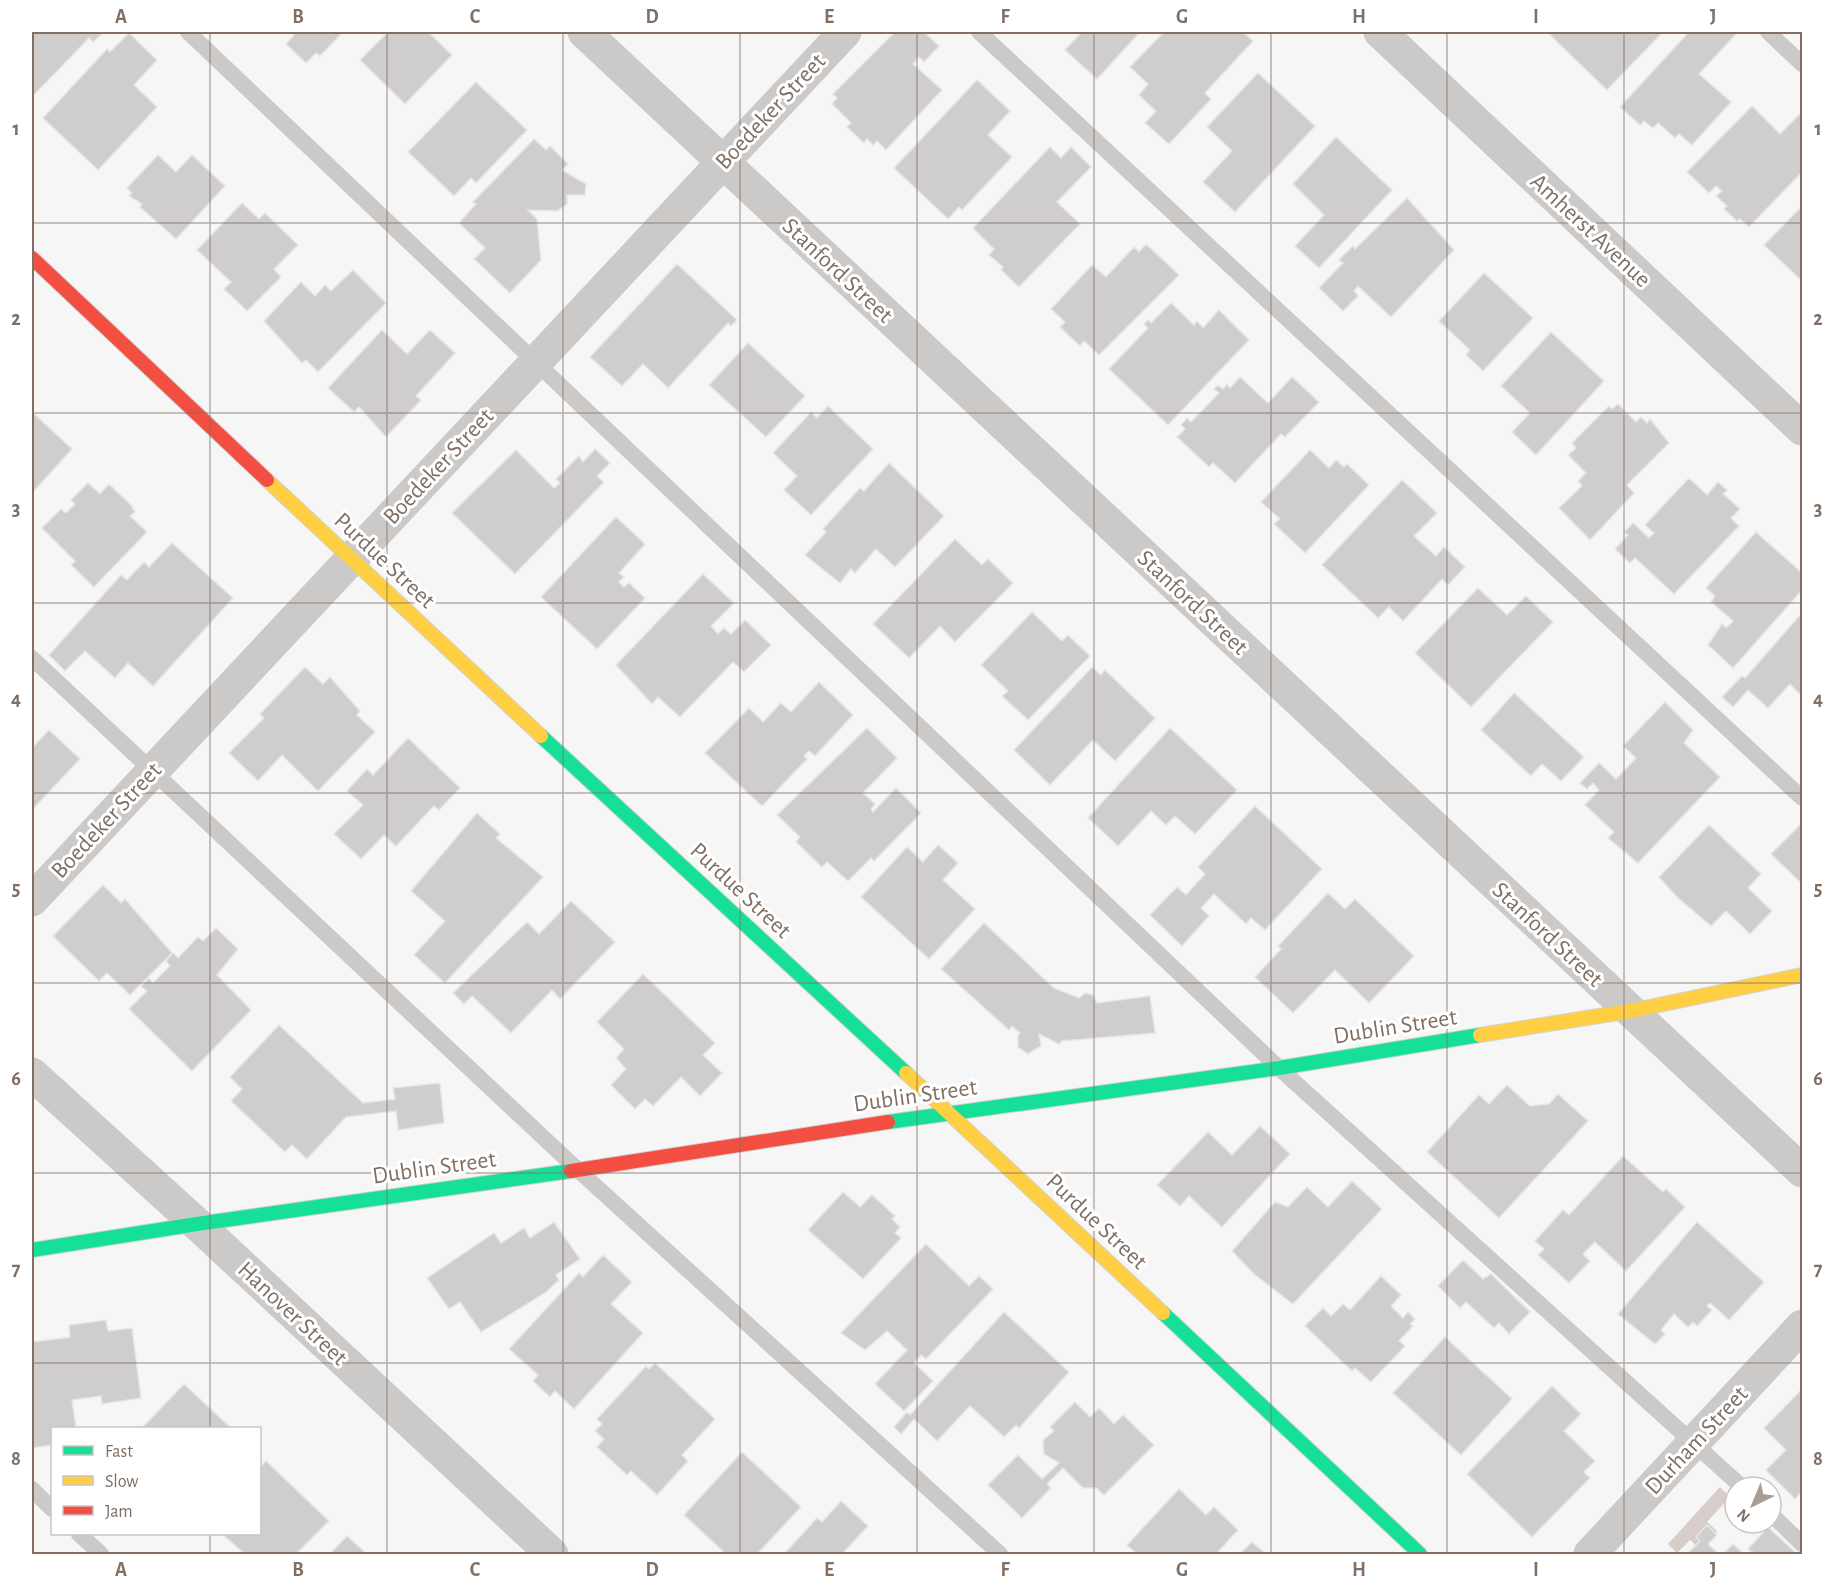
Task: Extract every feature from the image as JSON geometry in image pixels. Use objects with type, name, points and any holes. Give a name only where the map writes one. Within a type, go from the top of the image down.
[{"type":"street","name":"Stanford Street","points":[[584,32],[1803,1171]]},
{"type":"street","name":"Boedeker Street","points":[[32,900],[845,32]]},
{"type":"street","name":"Amherst Avenue","points":[[1380,32],[1803,429]]},
{"type":"street","name":"Purdue Street","points":[[32,258],[351,560],[949,1113],[1420,1554]]},
{"type":"street","name":"Dublin Street","points":[[32,1250],[949,1113],[1279,1068],[1630,1011],[1803,975]]},
{"type":"street","name":"Hanover Street","points":[[32,1074],[552,1554]]},
{"type":"street","name":"Durham Street","points":[[1590,1554],[1803,1326]]},
{"type":"lane","points":[[188,32],[1279,1068],[1729,1475]]},
{"type":"lane","points":[[980,32],[1803,798]]},
{"type":"lane","points":[[1768,32],[1803,64]]},
{"type":"lane","points":[[32,658],[578,1170],[1000,1554]]},
{"type":"lane","points":[[32,1489],[51,1508]]},
{"type":"lane","points":[[1783,1525],[1803,1544]]},
{"type":"lane","points":[[81,1535],[101,1554]]},
{"type":"shaded area","points":[[1720,1487],[1723,1490],[1723,1505],[1707,1522],[1717,1531],[1700,1549],[1690,1540],[1677,1553],[1668,1544]]},
{"type":"building","points":[[32,32],[104,32],[93,42],[89,38],[32,97]]},
{"type":"building","points":[[290,32],[343,32],[320,56],[316,53],[306,63],[286,44],[294,35]]},
{"type":"building","points":[[388,32],[428,32],[452,55],[405,104],[360,60]]},
{"type":"building","points":[[895,32],[924,32],[939,46],[924,62],[919,57],[913,64],[942,90],[886,150],[877,141],[873,145],[867,139],[864,143],[847,127],[851,123],[832,104],[837,98],[833,94]]},
{"type":"building","points":[[1082,32],[1140,32],[1097,79],[1065,50]]},
{"type":"building","points":[[1164,32],[1243,32],[1253,41],[1205,93],[1211,99],[1169,144],[1145,123],[1156,111],[1139,95],[1148,84],[1130,67]]},
{"type":"building","points":[[1553,32],[1663,32],[1607,90],[1550,35]]},
{"type":"building","points":[[1689,32],[1733,32],[1736,34],[1699,74],[1731,102],[1692,145],[1679,134],[1675,138],[1658,123],[1653,128],[1644,121],[1640,125],[1620,107]]},
{"type":"building","points":[[129,33],[157,60],[134,85],[157,107],[98,170],[43,118],[107,49],[110,52]]},
{"type":"building","points":[[1258,73],[1315,126],[1235,212],[1203,182],[1232,151],[1207,127]]},
{"type":"building","points":[[977,80],[1010,111],[988,135],[1012,157],[962,210],[959,207],[948,219],[894,168]]},
{"type":"building","points":[[476,82],[527,130],[476,183],[471,178],[454,196],[408,152]]},
{"type":"building","points":[[1752,106],[1780,134],[1802,112],[1802,172],[1749,227],[1740,219],[1737,221],[1724,209],[1727,206],[1716,196],[1722,191],[1716,186],[1709,193],[1687,172]]},
{"type":"building","points":[[1336,137],[1392,190],[1319,268],[1295,246],[1324,215],[1293,184]]},
{"type":"building","points":[[534,139],[546,150],[550,146],[568,164],[562,170],[586,184],[585,195],[567,195],[567,204],[557,211],[528,210],[537,219],[541,260],[510,293],[474,259],[485,248],[459,223],[476,204],[473,202]]},
{"type":"building","points":[[1050,147],[1061,158],[1071,147],[1091,167],[1057,202],[1080,224],[1019,287],[1001,270],[1003,267],[989,255],[994,249],[973,228]]},
{"type":"building","points":[[158,155],[176,172],[192,155],[225,186],[176,239],[140,207],[142,204],[129,196],[132,193],[127,188]]},
{"type":"building","points":[[1407,198],[1454,250],[1391,317],[1358,286],[1354,291],[1358,296],[1343,311],[1319,288],[1343,263],[1339,260],[1353,246],[1355,249]]},
{"type":"building","points":[[242,203],[259,219],[265,213],[298,245],[274,269],[281,277],[247,311],[224,289],[231,282],[197,250]]},
{"type":"building","points":[[1802,206],[1802,281],[1764,245]]},
{"type":"building","points":[[1146,244],[1179,275],[1099,355],[1084,341],[1080,346],[1060,327],[1065,322],[1051,309],[1092,265],[1106,277],[1134,247],[1139,252]]},
{"type":"building","points":[[677,264],[737,320],[731,326],[728,323],[668,388],[643,364],[622,386],[590,357]]},
{"type":"building","points":[[353,270],[386,303],[318,372],[306,360],[302,363],[264,321],[301,282],[315,296],[325,285],[331,291]]},
{"type":"building","points":[[1484,273],[1533,318],[1483,371],[1466,355],[1470,350],[1439,321]]},
{"type":"building","points":[[1171,303],[1194,325],[1197,321],[1203,328],[1219,310],[1249,340],[1168,425],[1109,369],[1148,328],[1144,324],[1148,320],[1151,323]]},
{"type":"building","points":[[382,330],[407,354],[430,330],[455,353],[416,396],[421,400],[386,437],[359,407],[354,412],[328,388]]},
{"type":"building","points":[[1551,332],[1604,381],[1536,455],[1512,432],[1530,413],[1501,386]]},
{"type":"building","points":[[748,343],[805,396],[766,437],[709,385]]},
{"type":"building","points":[[1240,377],[1268,403],[1292,377],[1319,402],[1285,437],[1281,434],[1235,483],[1213,463],[1209,467],[1177,437],[1185,429],[1181,425],[1187,418],[1191,422],[1219,393],[1214,389],[1218,385],[1223,389],[1227,384],[1230,388]]},
{"type":"building","points":[[1618,404],[1636,422],[1641,417],[1647,423],[1650,419],[1669,443],[1627,485],[1634,493],[1590,540],[1559,508],[1582,486],[1578,481],[1586,473],[1568,455],[1576,448],[1572,443],[1609,406],[1612,409]]},
{"type":"building","points":[[828,406],[873,449],[811,515],[784,490],[797,476],[773,453],[811,412],[817,418]]},
{"type":"building","points":[[32,412],[72,449],[32,493]]},
{"type":"building","points":[[595,449],[610,463],[597,476],[604,482],[515,574],[452,513],[516,450],[554,488],[560,483],[556,479],[579,456],[583,462]]},
{"type":"building","points":[[1310,450],[1329,468],[1336,460],[1344,467],[1347,464],[1369,485],[1305,553],[1274,524],[1280,519],[1261,502]]},
{"type":"building","points":[[889,463],[944,516],[895,567],[876,549],[855,573],[851,569],[840,583],[805,555],[826,532],[823,529],[860,488],[864,491]]},
{"type":"building","points":[[1689,478],[1707,495],[1718,482],[1727,490],[1723,494],[1740,509],[1731,518],[1739,526],[1674,594],[1635,558],[1630,563],[1615,549],[1628,535],[1624,532],[1633,523],[1649,538],[1654,533],[1645,525]]},
{"type":"building","points":[[1402,480],[1437,513],[1414,536],[1436,556],[1444,547],[1465,567],[1448,585],[1442,579],[1403,621],[1389,607],[1378,618],[1322,565]]},
{"type":"building","points":[[88,483],[100,494],[109,484],[131,505],[135,512],[130,516],[147,532],[94,587],[71,565],[75,561],[42,528],[61,509],[66,513],[75,504],[71,500]]},
{"type":"building","points":[[616,517],[645,544],[619,573],[624,577],[619,582],[624,587],[629,583],[645,598],[597,649],[541,597]]},
{"type":"building","points":[[1756,532],[1802,573],[1802,590],[1733,668],[1708,645],[1722,624],[1726,628],[1733,621],[1711,602],[1715,596],[1706,588]]},
{"type":"building","points":[[955,539],[982,565],[988,559],[1013,583],[955,642],[940,626],[909,658],[873,624]]},
{"type":"building","points":[[172,543],[233,598],[153,686],[128,663],[115,678],[85,651],[65,671],[49,655],[121,575],[127,580],[144,562],[149,567]]},
{"type":"building","points":[[703,574],[734,603],[711,626],[718,634],[724,628],[731,634],[745,620],[771,645],[744,672],[733,662],[680,717],[658,697],[652,704],[616,665]]},
{"type":"building","points":[[1478,588],[1507,615],[1526,596],[1553,622],[1471,707],[1415,653]]},
{"type":"building","points":[[1032,612],[1062,641],[1068,635],[1090,656],[1028,720],[1002,696],[1008,691],[981,665]]},
{"type":"building","points":[[1802,613],[1802,696],[1790,684],[1768,708],[1748,690],[1733,707],[1722,697],[1742,676],[1745,678]]},
{"type":"building","points":[[305,667],[323,684],[330,677],[360,711],[357,715],[375,732],[318,791],[282,755],[258,781],[229,753],[264,718],[260,714]]},
{"type":"building","points":[[1092,667],[1101,675],[1105,670],[1155,718],[1115,761],[1093,740],[1050,785],[1014,750]]},
{"type":"building","points":[[819,682],[853,715],[815,756],[809,751],[804,756],[807,759],[762,806],[705,753],[749,708],[763,722],[781,703],[791,712]]},
{"type":"building","points":[[1514,693],[1584,757],[1561,781],[1542,764],[1531,776],[1481,730]]},
{"type":"building","points":[[1665,702],[1693,730],[1684,743],[1720,777],[1638,863],[1608,838],[1614,832],[1585,805],[1599,790],[1593,783],[1587,789],[1580,783],[1599,763],[1616,779],[1636,758],[1623,746]]},
{"type":"building","points":[[867,728],[897,758],[863,793],[875,804],[871,809],[873,812],[896,788],[921,813],[874,861],[871,858],[848,881],[827,862],[822,867],[796,842],[800,837],[777,815]]},
{"type":"building","points":[[1170,728],[1237,790],[1195,834],[1175,816],[1166,825],[1151,811],[1118,846],[1088,818]]},
{"type":"building","points":[[49,730],[80,759],[32,810],[32,748]]},
{"type":"building","points":[[408,738],[460,788],[439,810],[434,806],[396,846],[384,835],[361,859],[334,834],[363,805],[347,791],[367,769],[373,775]]},
{"type":"building","points":[[1255,806],[1322,869],[1265,930],[1251,918],[1246,924],[1214,894],[1201,908],[1209,916],[1182,946],[1150,915],[1177,887],[1186,895],[1205,874],[1198,867]]},
{"type":"building","points":[[477,813],[500,834],[496,838],[543,877],[445,983],[414,955],[445,921],[411,891]]},
{"type":"building","points":[[1709,825],[1761,874],[1748,888],[1772,911],[1750,934],[1726,911],[1711,926],[1677,897],[1659,877]]},
{"type":"building","points":[[1800,825],[1802,827],[1802,884],[1771,854]]},
{"type":"building","points":[[938,845],[958,863],[943,880],[975,909],[929,959],[861,897],[907,847],[923,862]]},
{"type":"building","points":[[103,885],[121,903],[125,899],[172,953],[130,995],[107,973],[99,981],[53,936]]},
{"type":"building","points":[[1328,893],[1345,909],[1355,899],[1414,956],[1369,1003],[1335,970],[1293,1013],[1255,977],[1281,949],[1278,946]]},
{"type":"building","points":[[571,901],[615,942],[560,999],[552,990],[511,1033],[472,996],[464,1004],[453,993],[527,922],[539,934]]},
{"type":"building","points":[[984,923],[1054,988],[1079,998],[1085,993],[1093,995],[1097,1003],[1150,996],[1155,1033],[1062,1041],[1059,1044],[1039,1034],[1041,1046],[1028,1054],[1018,1047],[1020,1033],[1012,1026],[1009,1030],[941,969]]},
{"type":"building","points":[[216,928],[238,949],[217,975],[251,1010],[192,1071],[129,1009],[147,991],[141,986],[149,978],[153,983],[170,966],[166,961],[173,953],[178,958],[198,937],[203,941]]},
{"type":"building","points":[[643,974],[715,1043],[703,1055],[722,1073],[700,1096],[681,1077],[653,1106],[645,1099],[635,1109],[611,1085],[626,1069],[616,1058],[624,1049],[597,1022]]},
{"type":"building","points":[[279,1025],[363,1103],[395,1099],[393,1088],[440,1083],[444,1123],[398,1130],[396,1111],[346,1117],[307,1159],[292,1145],[285,1152],[231,1101],[242,1089],[230,1077]]},
{"type":"building","points":[[1507,1085],[1530,1106],[1549,1104],[1558,1094],[1588,1121],[1499,1218],[1427,1152],[1479,1095],[1489,1104]]},
{"type":"building","points":[[1260,1126],[1290,1154],[1222,1227],[1189,1196],[1180,1206],[1157,1185],[1208,1132],[1232,1155]]},
{"type":"building","points":[[1623,1156],[1663,1192],[1666,1189],[1685,1207],[1626,1271],[1595,1242],[1583,1254],[1590,1261],[1569,1283],[1538,1255],[1544,1249],[1535,1241],[1563,1210],[1569,1215]]},
{"type":"building","points":[[1352,1181],[1382,1209],[1293,1304],[1255,1275],[1232,1251],[1275,1202],[1288,1207],[1307,1187],[1328,1207]]},
{"type":"building","points":[[843,1192],[860,1207],[872,1195],[895,1216],[892,1219],[900,1227],[895,1233],[901,1238],[863,1279],[808,1230]]},
{"type":"building","points":[[554,1222],[580,1259],[556,1275],[559,1280],[545,1293],[481,1332],[460,1302],[449,1309],[427,1278],[494,1233],[501,1243],[524,1228],[530,1238]]},
{"type":"building","points":[[1697,1222],[1764,1282],[1729,1320],[1710,1303],[1707,1306],[1712,1310],[1697,1326],[1693,1322],[1688,1327],[1674,1314],[1661,1330],[1665,1334],[1655,1344],[1618,1314]]},
{"type":"building","points":[[926,1244],[969,1286],[979,1276],[993,1289],[926,1359],[921,1355],[914,1363],[933,1381],[904,1411],[875,1384],[907,1350],[887,1331],[865,1350],[841,1333]]},
{"type":"building","points":[[603,1255],[632,1282],[611,1304],[643,1333],[574,1409],[555,1391],[550,1397],[533,1381],[538,1375],[509,1349],[579,1273],[583,1277]]},
{"type":"building","points":[[1463,1260],[1483,1279],[1491,1274],[1530,1312],[1509,1334],[1499,1323],[1494,1328],[1466,1302],[1460,1308],[1438,1286]]},
{"type":"building","points":[[1381,1276],[1401,1295],[1391,1306],[1403,1318],[1408,1312],[1415,1319],[1410,1324],[1413,1326],[1399,1341],[1405,1346],[1371,1382],[1355,1368],[1352,1371],[1305,1326],[1323,1308],[1331,1316],[1343,1304],[1350,1310]]},
{"type":"building","points":[[1004,1312],[1069,1372],[1019,1428],[1016,1425],[1004,1437],[970,1406],[937,1441],[914,1419],[901,1434],[894,1427],[907,1412],[910,1415]]},
{"type":"building","points":[[106,1320],[108,1331],[132,1328],[141,1398],[102,1404],[101,1396],[72,1400],[76,1427],[51,1427],[51,1445],[32,1448],[32,1342],[70,1337],[69,1325]]},
{"type":"building","points":[[1445,1337],[1512,1399],[1461,1455],[1393,1393]]},
{"type":"building","points":[[655,1363],[715,1419],[682,1455],[688,1461],[657,1495],[631,1471],[627,1475],[597,1447],[604,1439],[595,1431],[602,1424],[597,1419],[646,1366],[649,1369]]},
{"type":"building","points":[[184,1384],[230,1427],[143,1427]]},
{"type":"building","points":[[1552,1386],[1581,1414],[1564,1431],[1595,1461],[1584,1472],[1590,1478],[1532,1537],[1467,1474]]},
{"type":"building","points":[[1802,1389],[1802,1491],[1795,1499],[1783,1487],[1783,1475],[1771,1475],[1766,1470],[1786,1450],[1764,1428]]},
{"type":"building","points":[[1075,1402],[1090,1417],[1099,1408],[1114,1424],[1123,1415],[1154,1445],[1104,1495],[1096,1488],[1083,1488],[1063,1468],[1047,1484],[1051,1488],[1022,1518],[988,1485],[1018,1455],[1042,1479],[1059,1463],[1044,1454],[1043,1440],[1054,1431],[1050,1427]]},
{"type":"building","points":[[742,1452],[801,1507],[757,1554],[726,1554],[684,1515]]},
{"type":"building","points":[[266,1461],[329,1521],[296,1554],[245,1554],[223,1535],[261,1535],[261,1466]]},
{"type":"building","points":[[1179,1489],[1206,1515],[1214,1507],[1238,1530],[1216,1554],[1137,1554],[1127,1545]]},
{"type":"building","points":[[841,1501],[868,1526],[842,1554],[784,1554],[817,1518],[822,1522]]},
{"type":"building","points":[[1707,1525],[1717,1535],[1708,1544],[1719,1554],[1687,1554],[1700,1541],[1696,1537]]},
{"type":"building","points":[[1761,1535],[1777,1535],[1797,1554],[1754,1554],[1748,1549]]},
{"type":"building","points":[[347,1536],[367,1554],[330,1554]]},
{"type":"building","points":[[1252,1542],[1266,1554],[1240,1554]]},
{"type":"building","points":[[1733,1544],[1744,1554],[1723,1554]]},
{"type":"traffic: fast","points":[[541,736],[906,1073]]},
{"type":"traffic: fast","points":[[888,1122],[1279,1068],[1480,1035]]},
{"type":"traffic: fast","points":[[32,1250],[571,1171]]},
{"type":"traffic: fast","points":[[1163,1313],[1420,1554]]},
{"type":"traffic: slow","points":[[267,480],[541,736]]},
{"type":"traffic: slow","points":[[1480,1035],[1630,1011],[1802,975]]},
{"type":"traffic: slow","points":[[906,1073],[1163,1313]]},
{"type":"traffic: jam","points":[[32,258],[267,480]]},
{"type":"traffic: jam","points":[[571,1171],[888,1122]]}]
